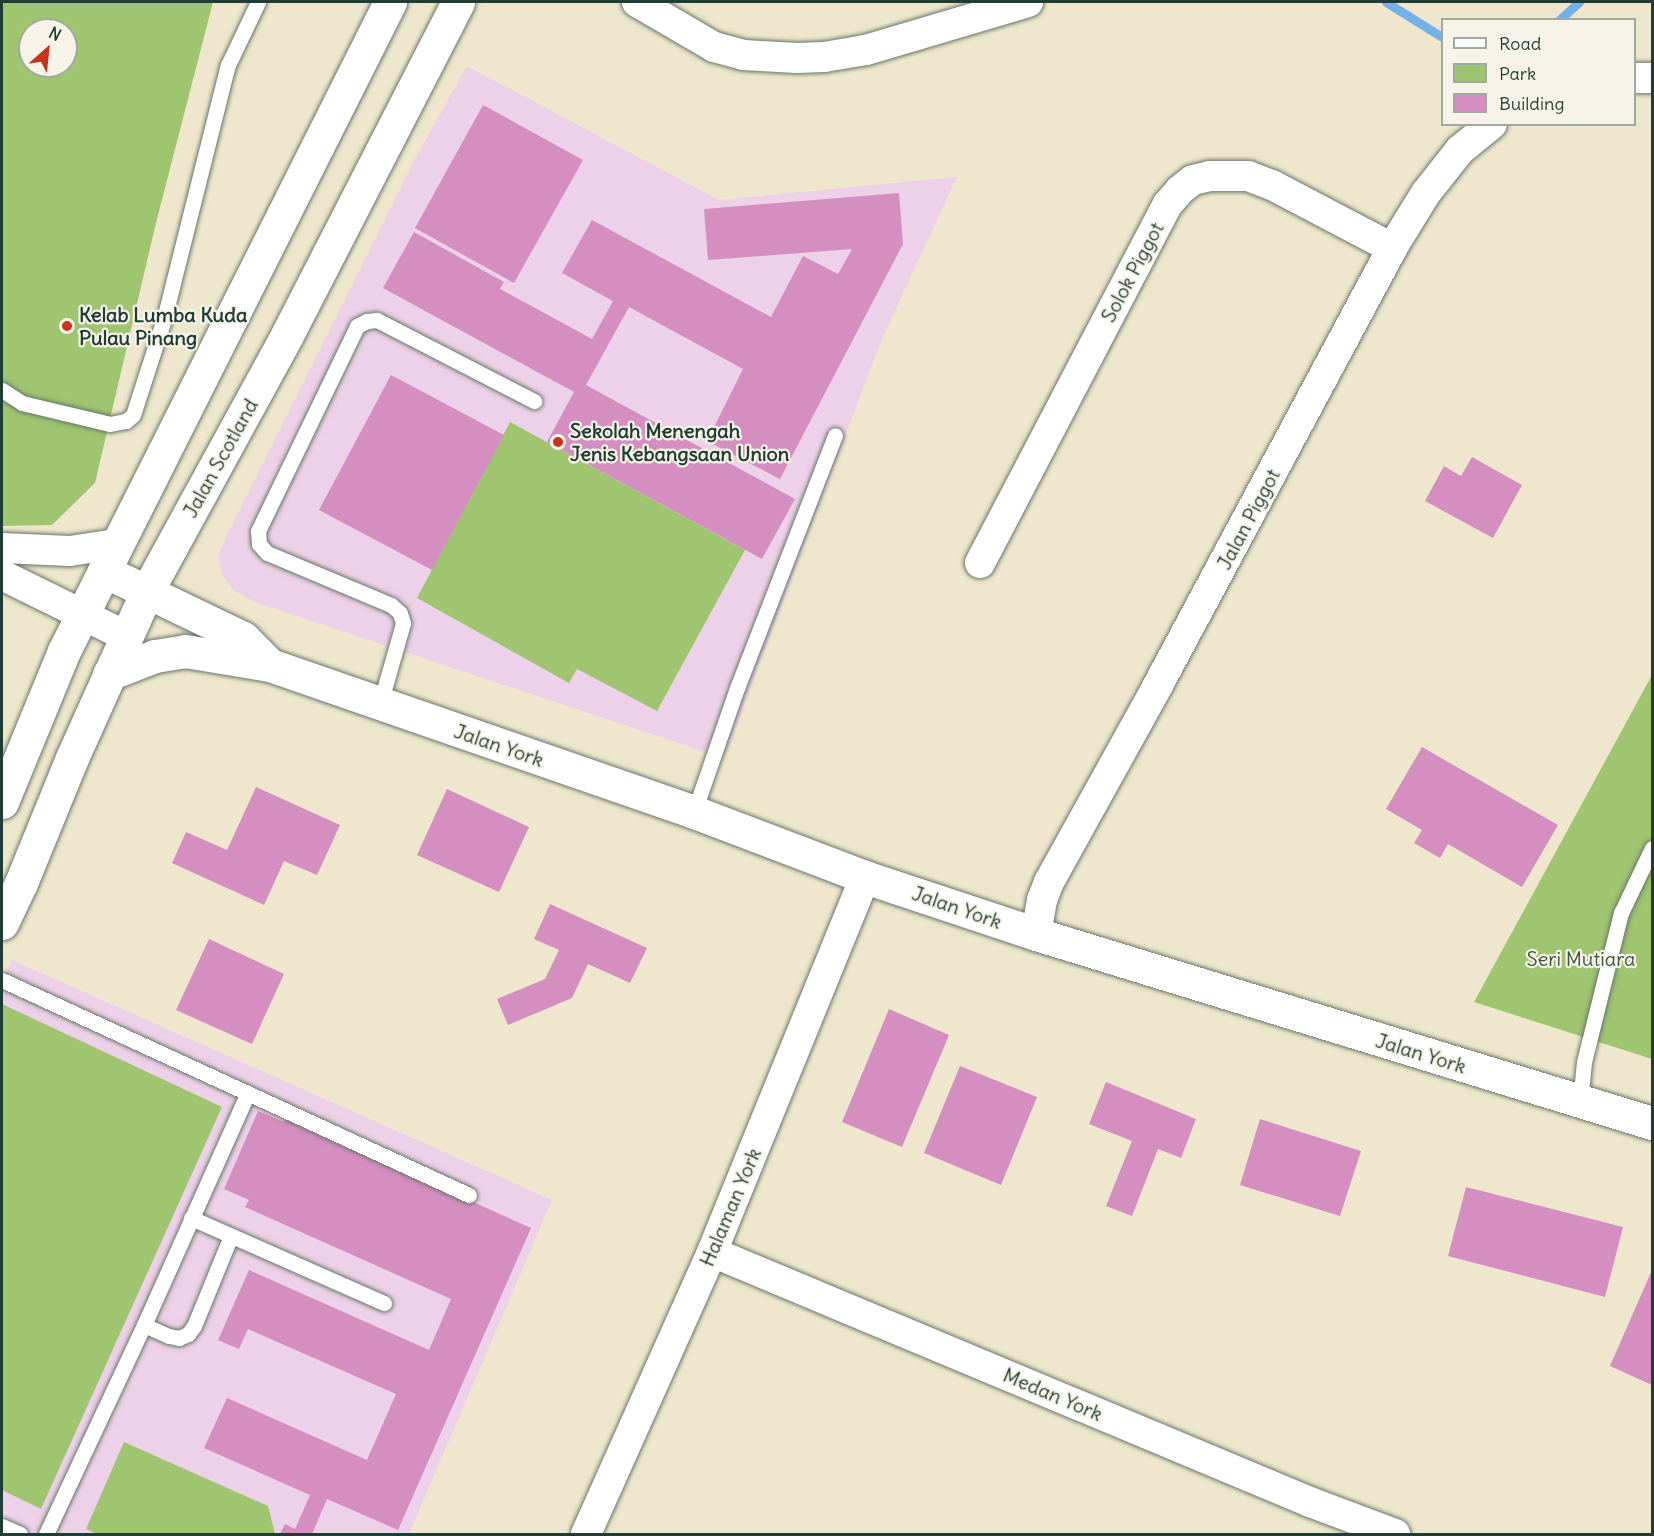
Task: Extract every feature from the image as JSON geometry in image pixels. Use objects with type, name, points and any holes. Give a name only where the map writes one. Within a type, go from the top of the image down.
[{"type":"main road","points":[[2,802],[81,614],[390,2]]},
{"type":"main road","name":"Jalan Scotland","points":[[2,923],[147,591],[287,336],[458,2]]},
{"type":"main road","name":"Jalan York","points":[[110,557],[147,591],[243,638],[270,666]]},
{"type":"main road","name":"Jalan York","points":[[109,674],[155,656],[185,651],[270,666],[694,812],[865,877],[1036,934],[1653,1124]]},
{"type":"street","points":[[638,2],[714,47],[743,55],[797,58],[824,57],[866,50],[1028,2]]},
{"type":"street","points":[[1636,78],[1653,78]]},
{"type":"street","name":"Jalan Piggot","points":[[1036,934],[1042,900],[1049,882],[1175,654],[1392,248],[1426,193],[1460,150],[1490,126]]},
{"type":"street","name":"Solok Piggot","points":[[980,563],[1168,204],[1193,180],[1210,176],[1248,176],[1272,185],[1392,248]]},
{"type":"street","points":[[2,548],[62,551],[110,557]]},
{"type":"street","points":[[2,575],[126,636]]},
{"type":"street","name":"Halaman York","points":[[586,1534],[712,1252],[865,877]]},
{"type":"street","name":"Medan York","points":[[712,1252],[1299,1497],[1395,1534]]},
{"type":"lane","points":[[2,390],[22,402],[110,424],[126,421],[133,415],[164,319],[228,65],[258,2]]},
{"type":"lane","points":[[380,704],[403,623],[400,613],[391,605],[267,553],[259,544],[258,531],[357,326],[367,321],[377,320],[534,401]]},
{"type":"lane","points":[[694,812],[737,688],[835,435]]},
{"type":"lane","points":[[1580,1102],[1584,1062],[1621,913],[1653,848]]},
{"type":"lane","points":[[2,980],[247,1095],[470,1195]]},
{"type":"lane","points":[[46,1534],[144,1325],[247,1095]]},
{"type":"lane","points":[[191,1218],[384,1303]]},
{"type":"lane","points":[[144,1325],[178,1338],[188,1334],[194,1326],[231,1236]]},
{"type":"lane","points":[[2,1526],[20,1534]]},
{"type":"shaded area","name":"Sekolah Menengah Jenis Kebangsaan Union","points":[[467,66],[719,200],[957,177],[881,341],[724,758],[254,602],[233,590],[223,575],[218,558],[223,543],[415,159]]},
{"type":"shaded area","points":[[12,960],[552,1200],[409,1534],[2,1534],[2,982]]},
{"type":"green space","name":"Kelab Lumba Kuda Pulau Pinang","points":[[2,2],[213,2],[155,227],[95,483],[52,525],[2,526]]},
{"type":"green space","points":[[510,422],[745,550],[657,711],[577,669],[569,683],[417,598]]},
{"type":"green space","name":"Seri Mutiara","points":[[1652,675],[1652,1059],[1474,1002]]},
{"type":"green space","points":[[2,1004],[222,1107],[41,1509],[2,1490]]},
{"type":"green space","points":[[124,1442],[268,1506],[275,1534],[97,1534],[86,1529]]},
{"type":"building","points":[[483,105],[583,160],[514,283],[415,228]]},
{"type":"building","points":[[899,193],[903,244],[780,479],[707,441],[743,369],[629,307],[586,385],[795,499],[762,559],[547,442],[574,392],[383,288],[414,232],[504,282],[500,289],[592,339],[613,301],[562,273],[592,220],[771,317],[803,256],[838,274],[852,249],[708,260],[704,209]]},
{"type":"building","points":[[391,375],[504,435],[432,570],[319,510]]},
{"type":"building","points":[[1472,457],[1522,485],[1493,538],[1425,501],[1444,466],[1461,476]]},
{"type":"building","points":[[1422,747],[1558,825],[1522,887],[1448,844],[1440,858],[1414,843],[1422,830],[1386,809]]},
{"type":"building","points":[[256,787],[340,825],[317,875],[284,861],[264,905],[172,863],[186,832],[227,850]]},
{"type":"building","points":[[447,789],[529,827],[499,892],[417,855]]},
{"type":"building","points":[[550,904],[647,948],[630,983],[588,964],[572,998],[508,1025],[497,999],[545,979],[559,950],[534,939]]},
{"type":"building","points":[[209,939],[284,974],[252,1044],[176,1010]]},
{"type":"building","points":[[889,1009],[949,1035],[902,1147],[842,1122]]},
{"type":"building","points":[[960,1066],[1037,1097],[1001,1185],[924,1153]]},
{"type":"building","points":[[1106,1082],[1196,1119],[1181,1158],[1158,1149],[1132,1216],[1106,1206],[1132,1141],[1089,1124]]},
{"type":"building","points":[[258,1111],[284,1122],[285,1118],[531,1228],[398,1530],[327,1499],[312,1534],[280,1534],[285,1524],[295,1529],[310,1495],[204,1448],[227,1398],[367,1460],[396,1394],[248,1329],[239,1349],[218,1340],[249,1270],[429,1350],[451,1299],[245,1207],[249,1200],[224,1189]]},
{"type":"building","points":[[1260,1119],[1361,1151],[1340,1216],[1240,1185]]},
{"type":"building","points":[[1466,1187],[1623,1227],[1605,1297],[1448,1256]]},
{"type":"building","points":[[1652,1270],[1652,1385],[1610,1366]]},
{"type":"waterway","points":[[1386,2],[1441,36]]},
{"type":"waterway","points":[[1561,18],[1579,2]]},
{"type":"place","name":"Kelab Lumba Kuda Pulau Pinang","points":[[67,326]]},
{"type":"place","name":"Sekolah Menengah Jenis Kebangsaan Union","points":[[558,442]]}]
